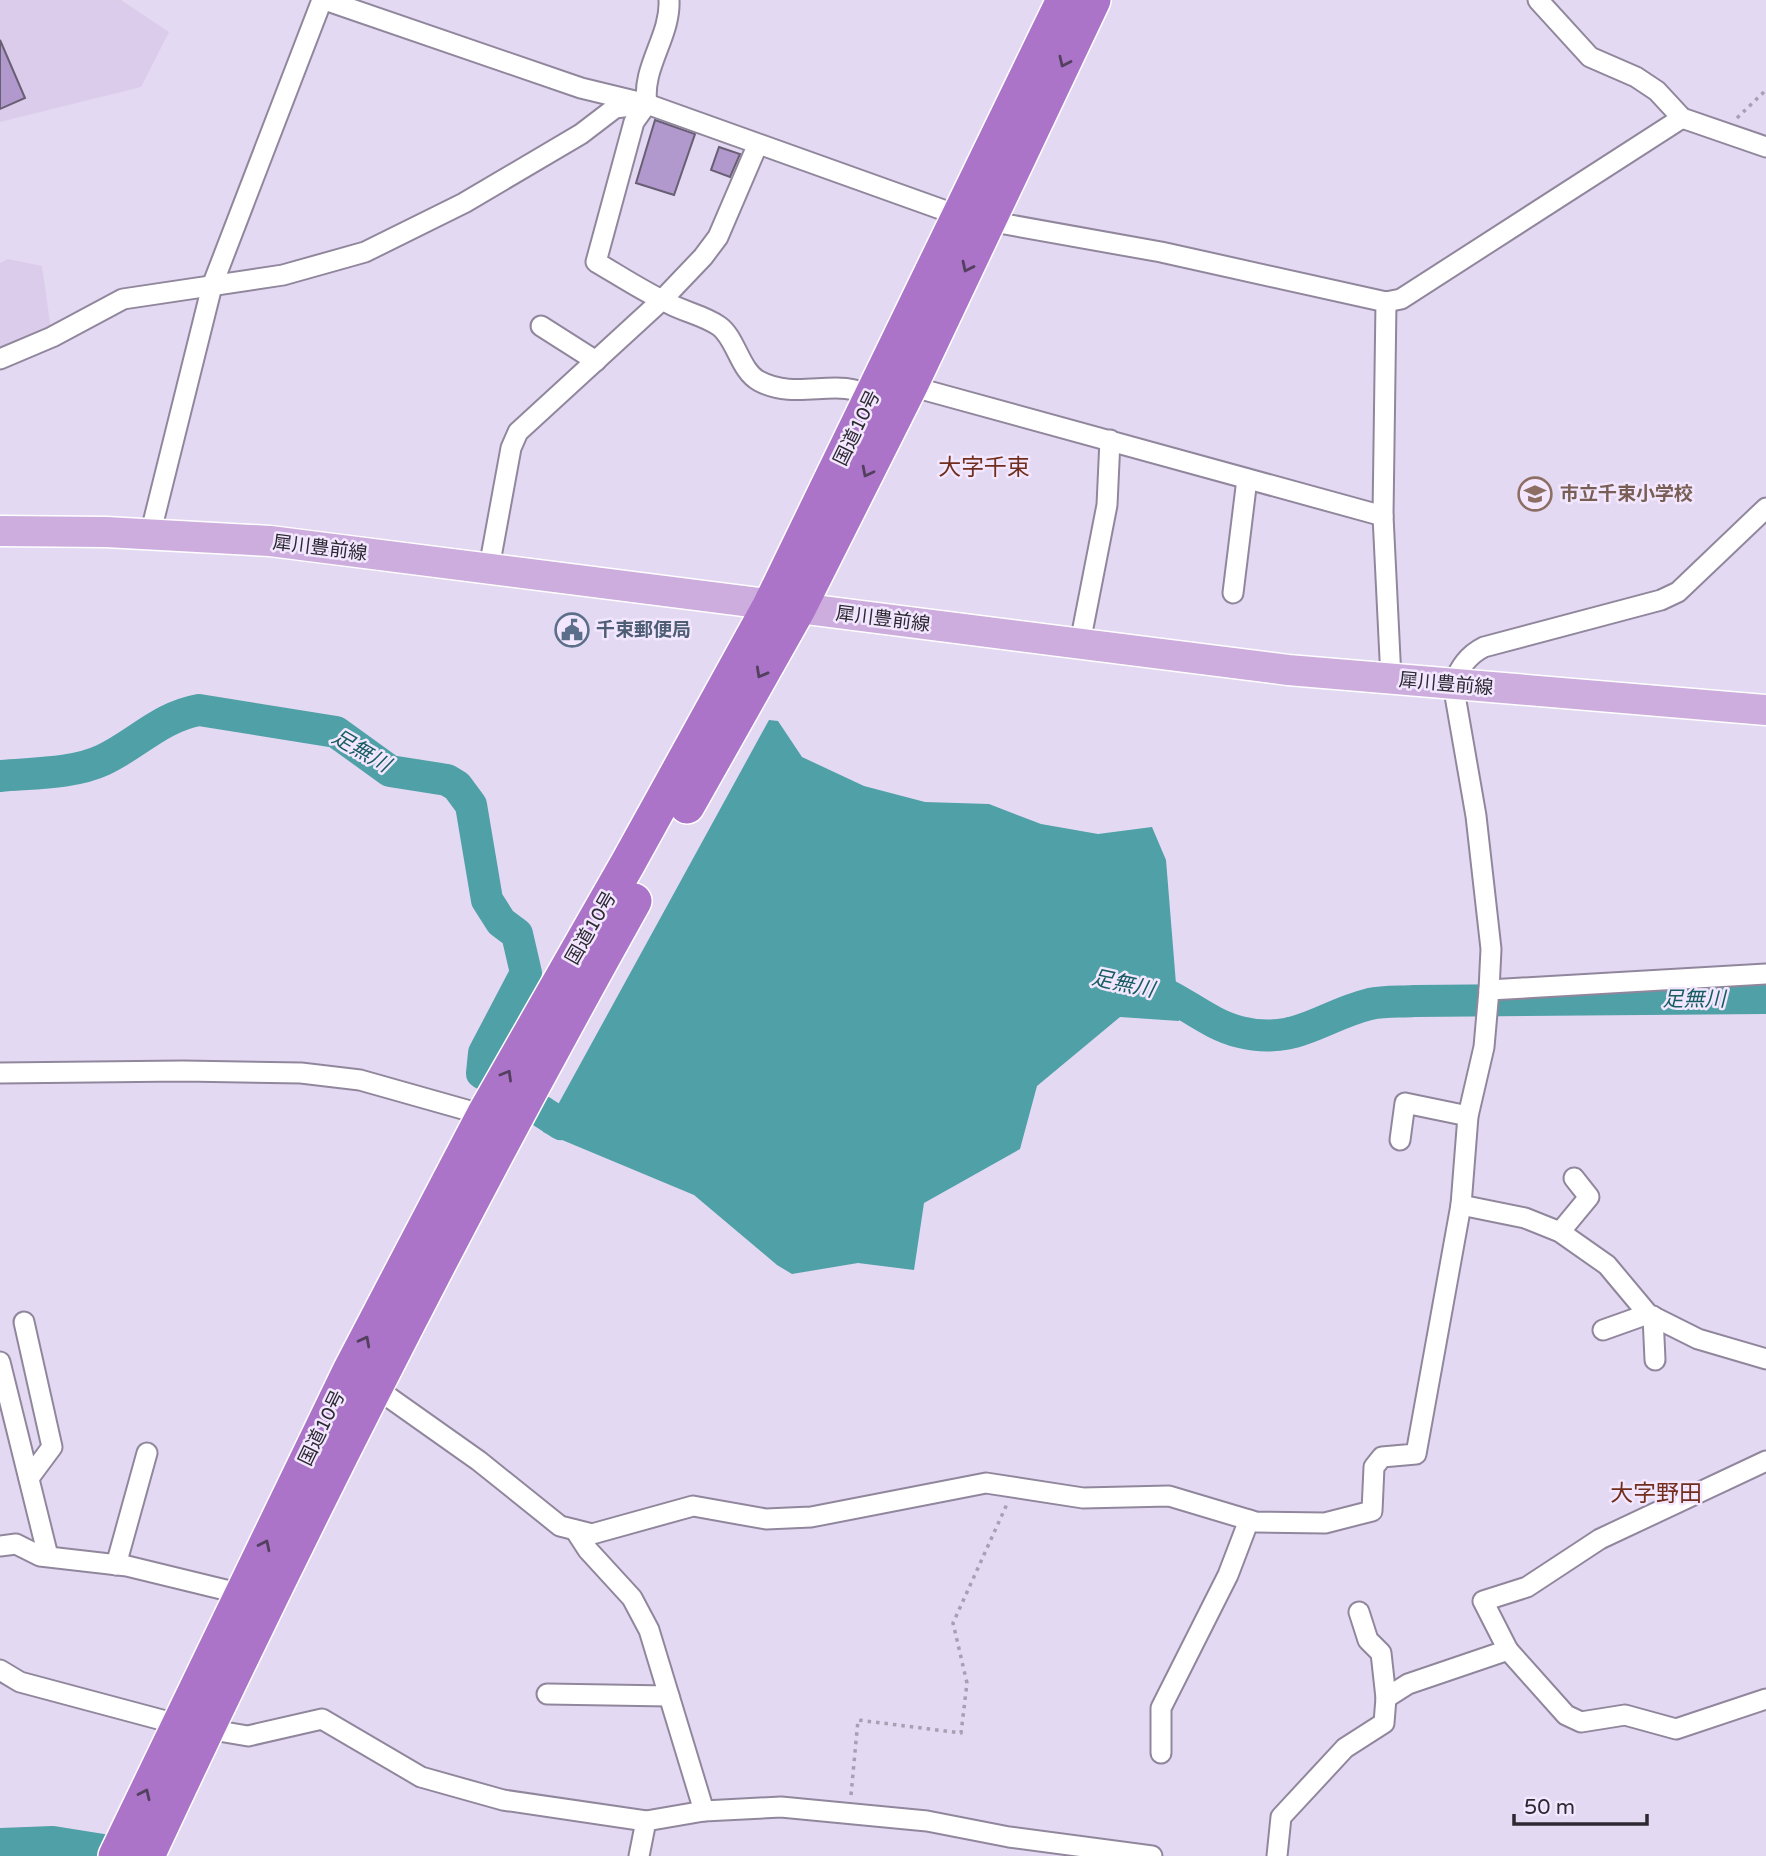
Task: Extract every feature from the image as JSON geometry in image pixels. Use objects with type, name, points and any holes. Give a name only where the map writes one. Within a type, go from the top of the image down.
[{"type":"highway","name":"国道10号","points":[[147,1856],[242,1594],[350,1371],[484,1115],[628,863],[784,607],[910,386],[974,219],[1064,0]]},
{"type":"highway","name":"国道10号","points":[[116,1856],[192,1726],[784,607],[872,398],[974,219],[1093,0]]},
{"type":"main road","name":"犀川豊前線","points":[[0,531],[270,541],[1288,670],[1766,710]]},
{"type":"street","points":[[150,535],[212,286],[324,0],[581,88],[647,104],[757,145],[974,219],[1161,252],[1386,302],[1401,299],[1682,118]]},
{"type":"street","points":[[669,0],[666,23],[645,88],[647,104],[634,122],[596,262],[662,300],[720,327],[756,380],[775,388],[796,391],[845,387],[860,389],[872,398],[910,386],[1383,516]]},
{"type":"street","points":[[1538,0],[1590,57],[1636,77],[1657,91],[1682,118],[1766,147]]},
{"type":"street","points":[[0,359],[52,337],[123,299],[283,275],[365,252],[464,203],[581,134],[615,108],[647,104]]},
{"type":"street","points":[[489,568],[511,448],[518,432],[662,300],[718,237],[757,145]]},
{"type":"street","points":[[1386,302],[1383,516],[1391,679]]},
{"type":"street","points":[[541,326],[596,361]]},
{"type":"street","points":[[1080,643],[1107,505],[1110,440]]},
{"type":"street","points":[[1233,593],[1247,479]]},
{"type":"street","points":[[373,1386],[479,1461],[560,1526],[592,1534],[693,1506],[766,1519],[811,1517],[986,1483],[1083,1498],[1169,1496],[1249,1520],[1325,1523],[1372,1511],[1374,1467],[1382,1457],[1416,1454],[1461,1205],[1468,1116],[1484,1047],[1491,949],[1476,816],[1453,684],[1458,671],[1471,653],[1485,647],[1661,600],[1678,592],[1766,508]]},
{"type":"street","points":[[1489,990],[1766,974]]},
{"type":"street","points":[[0,1073],[301,1073],[360,1080],[484,1115]]},
{"type":"street","points":[[1400,1140],[1405,1103],[1468,1116]]},
{"type":"street","points":[[1560,1232],[1589,1197],[1574,1178]]},
{"type":"street","points":[[1461,1205],[1525,1217],[1560,1232],[1607,1265],[1651,1315],[1698,1339],[1766,1359]]},
{"type":"street","points":[[1602,1329],[1651,1315]]},
{"type":"street","points":[[1651,1315],[1655,1360]]},
{"type":"street","points":[[24,1322],[52,1447],[29,1478]]},
{"type":"street","points":[[0,1360],[48,1556]]},
{"type":"street","points":[[116,1565],[147,1453]]},
{"type":"street","points":[[1766,1461],[1600,1539],[1527,1587],[1483,1601],[1508,1650],[1566,1715],[1581,1722],[1625,1715],[1676,1729],[1766,1699]]},
{"type":"street","points":[[1161,1753],[1161,1708],[1228,1576],[1249,1520]]},
{"type":"street","points":[[575,1530],[588,1550],[632,1598],[649,1630],[704,1811]]},
{"type":"street","points":[[0,1546],[16,1544],[40,1556],[116,1565],[242,1594]]},
{"type":"street","points":[[1277,1856],[1281,1817],[1345,1748],[1384,1723],[1386,1698],[1381,1653],[1368,1640],[1359,1612]]},
{"type":"street","points":[[1386,1698],[1408,1684],[1508,1650]]},
{"type":"street","points":[[0,1670],[20,1682],[192,1726],[248,1736],[322,1719],[421,1777],[503,1800],[646,1821],[704,1811],[781,1807],[927,1821],[1009,1837],[1152,1856]]},
{"type":"street","points":[[547,1694],[669,1696]]},
{"type":"street","points":[[639,1856],[646,1821]]},
{"type":"path","points":[[1723,132],[1766,90]]},
{"type":"path","points":[[849,1814],[858,1720],[961,1733],[967,1683],[953,1623],[1015,1486]]},
{"type":"shaded area","points":[[0,0],[121,0],[169,32],[141,87],[0,122]]},
{"type":"shaded area","points":[[8,259],[42,266],[52,337],[0,359],[0,263]]},
{"type":"water","points":[[769,720],[778,721],[802,757],[864,786],[925,802],[989,804],[1041,824],[1098,834],[1152,827],[1166,860],[1179,1021],[1120,1017],[1037,1086],[1020,1149],[924,1203],[914,1270],[858,1263],[792,1274],[777,1265],[694,1195],[543,1132]]},
{"type":"building","points":[[0,40],[25,98],[0,109]]},
{"type":"building","points":[[655,120],[695,134],[674,195],[636,183]]},
{"type":"building","points":[[719,147],[740,154],[730,177],[711,170]]},
{"type":"waterway","name":"足無川","points":[[0,776],[52,772],[91,765],[115,754],[172,719],[199,710],[336,732],[390,771],[447,780],[457,786],[471,805],[487,900],[501,922],[517,934],[526,973],[484,1053],[482,1073],[487,1076]]},
{"type":"waterway","name":"足無川","points":[[1138,984],[1165,994],[1227,1028],[1259,1035],[1277,1035],[1307,1028],[1353,1009],[1381,1002],[1766,998]]},
{"type":"waterway","name":"足無川","points":[[541,1111],[561,1124],[587,1112]]},
{"type":"waterway","points":[[0,1844],[53,1842],[103,1850]]},
{"type":"place","name":"市立千束小学校","points":[[1535,494]]},
{"type":"place","name":"千束郵便局","points":[[572,630]]},
{"type":"district","name":"大字千束","points":[[984,468]]},
{"type":"district","name":"大字野田","points":[[1656,1494]]}]
